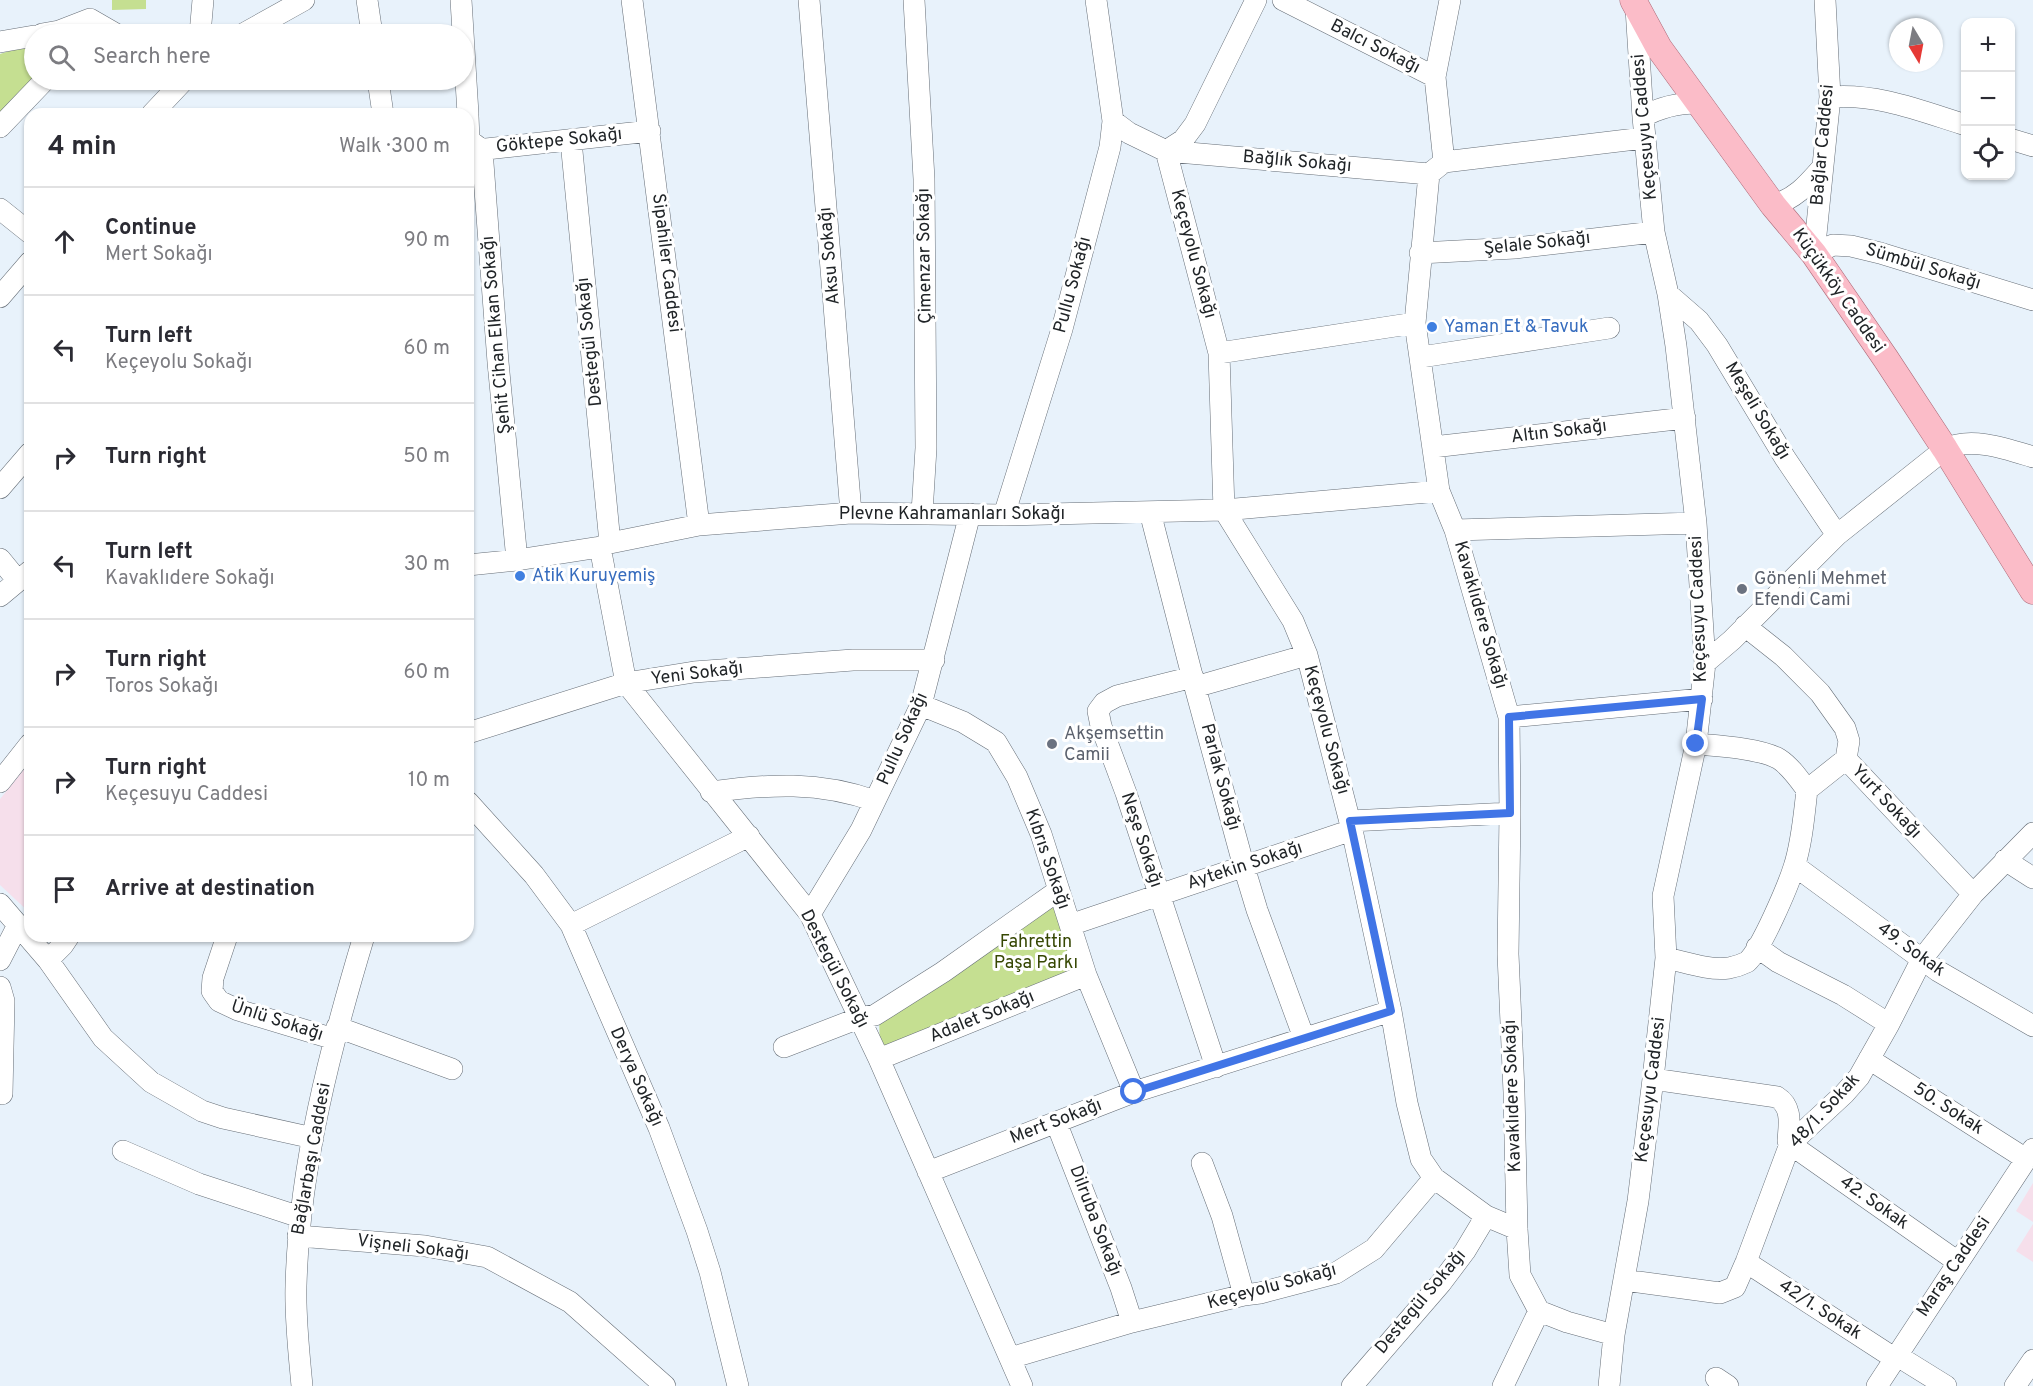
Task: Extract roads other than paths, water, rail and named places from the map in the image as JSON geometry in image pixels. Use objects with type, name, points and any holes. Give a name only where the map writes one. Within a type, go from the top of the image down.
[{"type":"main road","name":"Küçükköy Caddesi","points":[[1634,4],[1659,48],[1698,103],[1773,205],[1814,254],[1945,449],[2033,591]]},
{"type":"street","points":[[201,24],[203,0]]},
{"type":"street","points":[[261,24],[304,0]]},
{"type":"street","points":[[367,0],[371,24]]},
{"type":"street","name":"Şehit Cihan Elkan Sokağı","points":[[461,0],[462,24]]},
{"type":"street","name":"Sipahiler Caddesi","points":[[632,0],[699,525]]},
{"type":"street","name":"Aksu Sokağı","points":[[809,0],[851,513]]},
{"type":"street","name":"Çimenzar Sokağı","points":[[914,0],[924,179],[926,448],[922,513]]},
{"type":"street","points":[[1096,0],[1113,121],[1129,133],[1166,151],[1183,140],[1195,124],[1256,0]]},
{"type":"street","name":"Balcı Sokağı","points":[[1283,0],[1434,77]]},
{"type":"street","name":"Kavaklıdere Sokağı","points":[[1450,0],[1434,77],[1436,168],[1420,254],[1415,323],[1439,491],[1455,530],[1509,717],[1508,954],[1517,1229],[1520,1275],[1539,1311]]},
{"type":"street","name":"Bağlar Caddesi","points":[[1814,254],[1830,97],[1825,0]]},
{"type":"street","name":"Keçesuyu Caddesi","points":[[1609,1386],[1614,1335],[1638,1201],[1653,1079],[1666,958],[1663,896],[1696,744],[1705,663],[1696,522],[1685,418],[1668,294],[1654,232],[1643,128],[1634,4]]},
{"type":"street","points":[[0,42],[24,38]]},
{"type":"street","points":[[0,127],[35,90]]},
{"type":"street","points":[[158,108],[175,90]]},
{"type":"street","points":[[379,90],[382,108]]},
{"type":"street","name":"Şehit Cihan Elkan Sokağı","points":[[466,90],[468,108]]},
{"type":"street","points":[[1830,97],[1848,95],[1877,98],[1961,124]]},
{"type":"street","name":"Bağlık Sokağı","points":[[1166,151],[1436,168],[1643,128],[1653,111],[1674,105],[1698,103]]},
{"type":"street","name":"Pullu Sokağı","points":[[1004,515],[1062,329],[1110,147],[1113,121]]},
{"type":"street","name":"Göktepe Sokağı","points":[[475,150],[650,131]]},
{"type":"street","name":"Destegül Sokağı","points":[[571,141],[605,545],[626,683],[810,914],[879,1059],[1022,1386]]},
{"type":"street","points":[[2015,141],[2033,146]]},
{"type":"street","name":"Şehit Cihan Elkan Sokağı","points":[[475,150],[518,560]]},
{"type":"street","name":"Keçeyolu Sokağı","points":[[1010,1358],[1132,1322],[1336,1273],[1374,1249],[1434,1178],[1421,1159],[1407,1103],[1391,1011],[1351,826],[1307,655],[1293,621],[1224,510],[1219,353],[1166,151]]},
{"type":"street","points":[[1773,205],[1797,194],[1821,169]]},
{"type":"street","points":[[0,209],[24,228]]},
{"type":"street","name":"Şelale Sokağı","points":[[1420,254],[1515,248],[1654,232]]},
{"type":"street","name":"Sümbül Sokağı","points":[[1814,254],[1833,245],[1851,246],[2033,300]]},
{"type":"street","points":[[0,297],[24,269]]},
{"type":"street","name":"Meşeli Sokağı","points":[[1668,294],[1699,321],[1717,345],[1785,458],[1837,535]]},
{"type":"street","points":[[1219,353],[1415,323]]},
{"type":"street","points":[[1420,357],[1609,328]]},
{"type":"street","name":"Altın Sokağı","points":[[1433,447],[1685,418]]},
{"type":"street","points":[[1705,663],[1837,535],[1945,449],[1961,444],[1984,444],[2033,457]]},
{"type":"street","points":[[0,488],[24,460]]},
{"type":"street","name":"Plevne Kahramanları Sokağı","points":[[474,564],[518,560],[605,545],[699,525],[851,513],[1004,515],[1224,510],[1439,491]]},
{"type":"street","name":"Parlak Sokağı","points":[[1150,512],[1244,867],[1257,910],[1304,1038]]},
{"type":"street","name":"Pullu Sokağı","points":[[810,914],[861,830],[921,705],[970,514]]},
{"type":"street","points":[[1455,530],[1696,522]]},
{"type":"street","points":[[0,559],[24,576],[0,596]]},
{"type":"street","name":"Yurt Sokağı","points":[[1745,626],[1783,656],[1820,693],[1845,728],[1849,741],[1846,759],[1973,894]]},
{"type":"street","points":[[1194,682],[1307,655]]},
{"type":"street","name":"Yeni Sokağı","points":[[474,731],[626,683],[694,672],[853,660],[934,660]]},
{"type":"street","name":"Neşe Sokağı","points":[[1194,682],[1117,696],[1104,703],[1098,711],[1101,726],[1126,793],[1216,1067]]},
{"type":"street","points":[[1509,717],[1702,699]]},
{"type":"street","name":"Kıbrıs Sokağı","points":[[921,705],[963,722],[996,742],[1017,777],[1041,834],[1086,975],[1134,1092]]},
{"type":"street","points":[[1696,744],[1734,747],[1778,759],[1797,776],[1807,790]]},
{"type":"street","points":[[0,782],[24,752]]},
{"type":"street","points":[[1666,958],[1730,968],[1747,962],[1765,936],[1795,866],[1807,790],[1846,759]]},
{"type":"street","points":[[711,792],[763,785],[806,785],[853,793],[875,801]]},
{"type":"street","name":"Derya Sokağı","points":[[474,809],[534,875],[571,925],[659,1128],[697,1231],[710,1272],[738,1386]]},
{"type":"street","name":"Aytekin Sokağı","points":[[1070,925],[1244,867],[1351,826],[1510,813]]},
{"type":"street","name":"48/1. Sokak","points":[[1624,1280],[1720,1293],[1735,1287],[1790,1144],[1859,1077],[1922,959],[1973,894],[2033,833]]},
{"type":"street","points":[[571,925],[749,836]]},
{"type":"street","points":[[2006,860],[2033,878]]},
{"type":"street","name":"49. Sokak","points":[[1795,866],[1938,971],[2033,1026]]},
{"type":"street","points":[[784,1047],[859,1018],[875,1015],[943,972],[1059,890]]},
{"type":"street","points":[[0,904],[24,932]]},
{"type":"street","points":[[0,960],[18,925]]},
{"type":"street","points":[[33,942],[103,1038],[151,1082],[202,1111],[223,1118],[314,1138]]},
{"type":"street","points":[[48,960],[65,942]]},
{"type":"street","name":"Ünlü Sokağı","points":[[225,942],[213,978],[212,991],[219,1001],[238,1010],[335,1033]]},
{"type":"street","name":"Bağlarbaşı Caddesi","points":[[302,1386],[295,1288],[299,1226],[335,1033],[362,942]]},
{"type":"street","points":[[1757,947],[1778,962],[1843,995],[1889,1024]]},
{"type":"street","name":"Adalet Sokağı","points":[[879,1059],[1086,975]]},
{"type":"street","points":[[0,987],[4,1001],[2,1094]]},
{"type":"street","name":"Mert Sokağı","points":[[928,1172],[1134,1092],[1391,1011]]},
{"type":"street","points":[[335,1033],[452,1069]]},
{"type":"street","name":"50. Sokak","points":[[1869,1059],[2030,1154]]},
{"type":"street","points":[[1653,1079],[1777,1097],[1785,1102],[1789,1112],[1790,1144]]},
{"type":"street","name":"Dilruba Sokağı","points":[[1056,1122],[1132,1322]]},
{"type":"street","name":"42. Sokak","points":[[1790,1144],[1958,1262]]},
{"type":"street","name":"Vişneli Sokağı","points":[[123,1151],[299,1226],[488,1257],[570,1302],[665,1386]]},
{"type":"street","name":"Maraş Caddesi","points":[[1877,1386],[2030,1154]]},
{"type":"street","points":[[1202,1163],[1222,1216],[1244,1295]]},
{"type":"street","points":[[1434,1178],[1486,1216],[1517,1229]]},
{"type":"street","name":"Destegül Sokağı","points":[[1352,1386],[1441,1283],[1465,1251],[1486,1216]]},
{"type":"street","name":"42/1. Sokak","points":[[1746,1262],[1946,1386]]},
{"type":"street","points":[[1503,1386],[1539,1311],[1567,1322],[1614,1335]]},
{"type":"street","points":[[2015,1386],[2033,1360]]},
{"type":"place","name":"Yaman Et & Tavuk","points":[[1432,327]]},
{"type":"place","name":"Atik Kuruyemiş","points":[[520,576]]},
{"type":"place","name":"Gönenli Mehmet Efendi Cami","points":[[1742,589]]},
{"type":"place","name":"Akşemsettin Camii","points":[[1052,744]]},
{"type":"park label","name":"Fahrettin Paşa Parkı","points":[[1036,952]]}]
